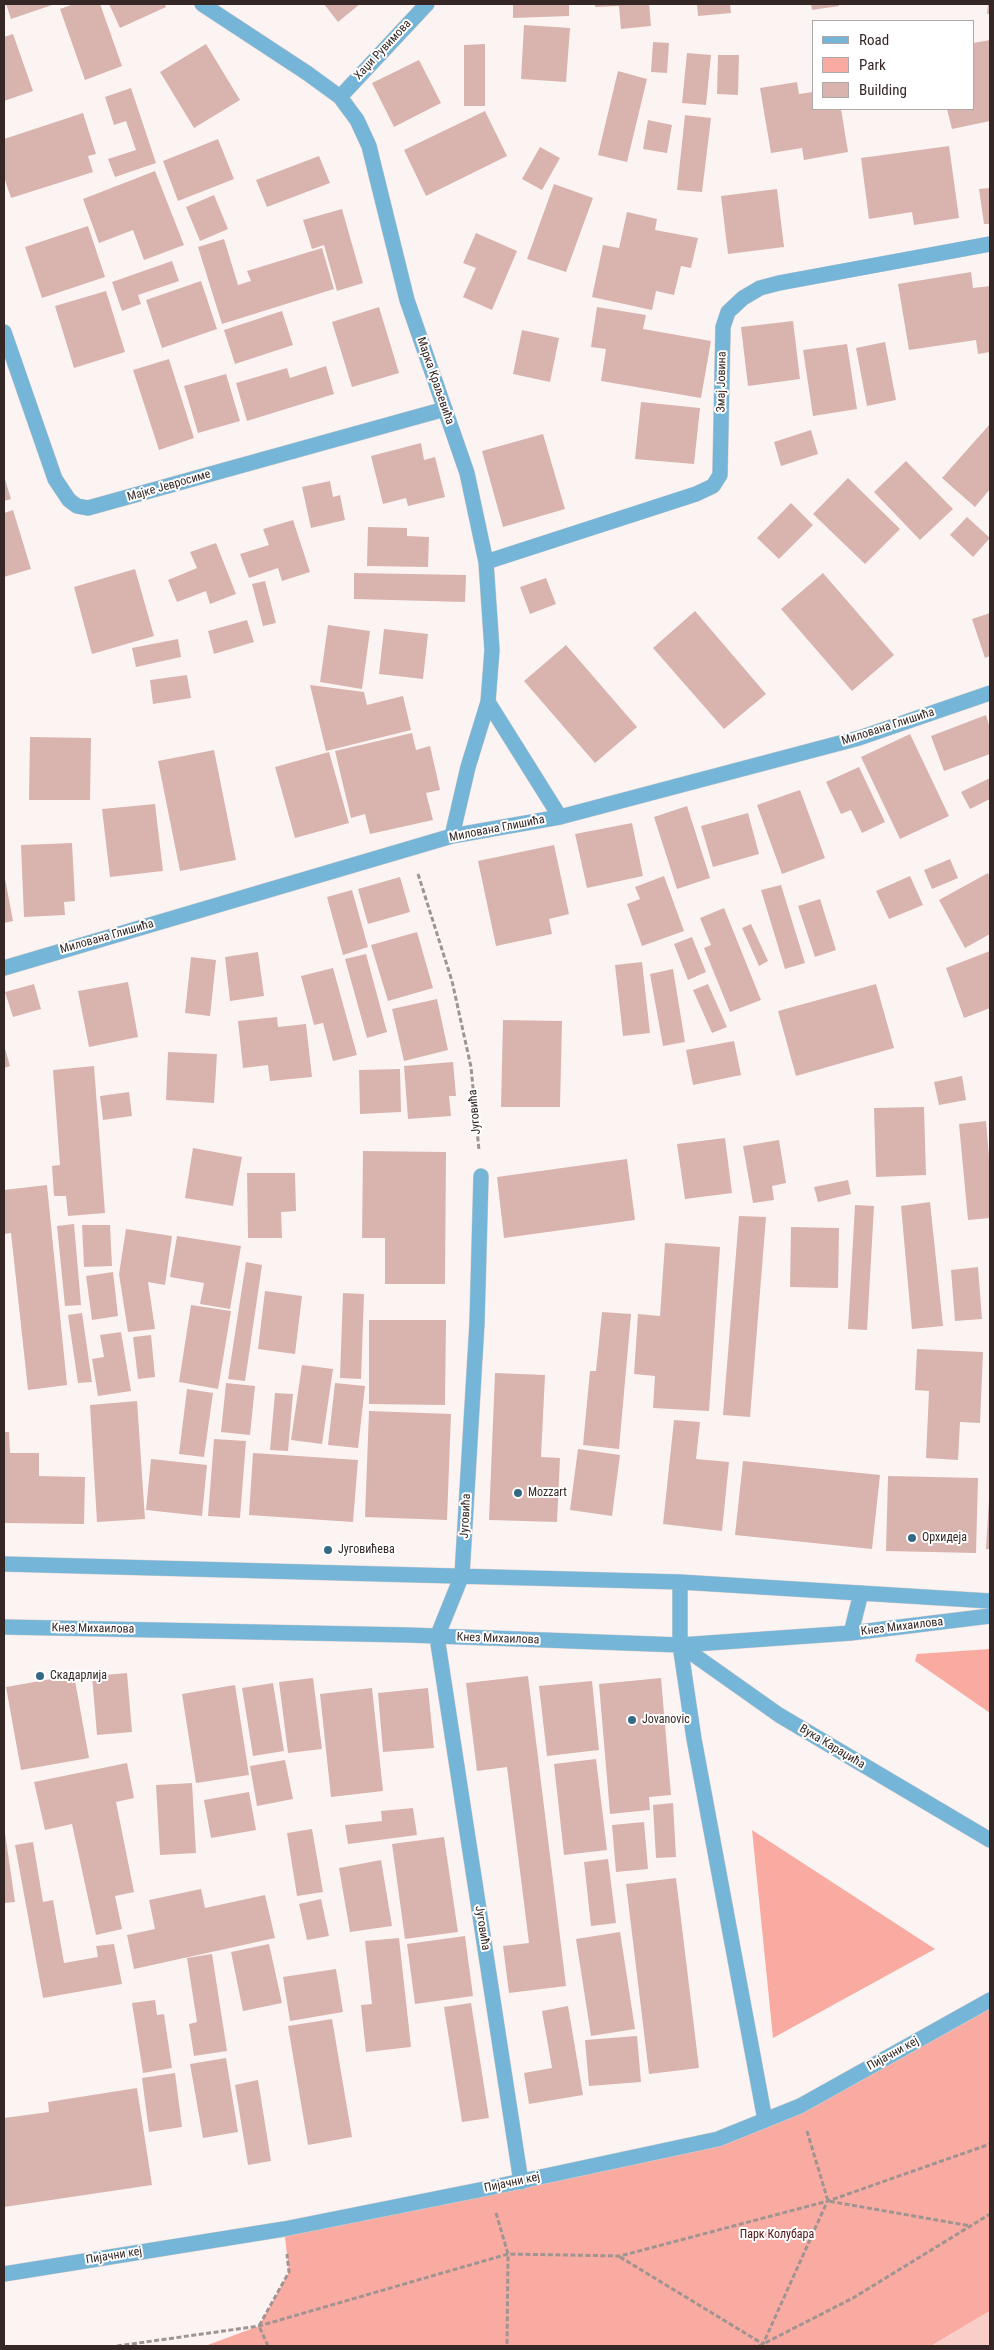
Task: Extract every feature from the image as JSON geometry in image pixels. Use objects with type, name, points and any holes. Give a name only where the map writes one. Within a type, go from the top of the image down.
[{"type":"street","name":"Марка Краљевића","points":[[202,4],[308,73],[340,97],[357,120],[369,146],[407,300],[467,473],[486,562],[490,595],[492,650],[488,702],[468,767],[452,836]]},
{"type":"street","name":"Хаџи Рувимова","points":[[340,97],[427,4]]},
{"type":"street","name":"Змај Јовина","points":[[486,562],[696,494],[713,486],[720,475],[723,327],[728,312],[743,298],[760,288],[778,283],[990,244]]},
{"type":"street","name":"Мајке Јевросиме","points":[[4,332],[55,479],[69,500],[77,506],[88,508],[445,409]]},
{"type":"street","name":"Милована Глишића","points":[[4,968],[452,836],[560,817],[860,738],[990,693]]},
{"type":"street","points":[[488,702],[560,817]]},
{"type":"street","name":"Југовића","points":[[481,1176],[477,1323],[462,1575],[437,1637],[521,2182]]},
{"type":"street","name":"Кнез Михаилова","points":[[4,1564],[680,1582],[990,1601]]},
{"type":"street","points":[[680,1582],[680,1645],[694,1739],[765,2120]]},
{"type":"street","points":[[851,1633],[860,1593]]},
{"type":"street","name":"Кнез Михаилова","points":[[4,1627],[437,1637],[680,1645],[851,1633],[990,1616]]},
{"type":"street","name":"Вука Караџића","points":[[680,1645],[779,1715],[990,1840]]},
{"type":"street","name":"Пијачни кеј","points":[[4,2274],[284,2229],[521,2182],[718,2139],[800,2106],[990,2000]]},
{"type":"path","name":"Југовића","points":[[410,849],[452,981],[471,1067],[481,1176]]},
{"type":"path","points":[[761,2345],[828,2201],[800,2106]]},
{"type":"path","points":[[117,2346],[259,2326],[508,2254],[620,2256],[828,2201],[990,2144]]},
{"type":"path","points":[[489,2188],[508,2254],[507,2346]]},
{"type":"path","points":[[828,2201],[971,2226]]},
{"type":"path","points":[[761,2345],[853,2298],[990,2214]]},
{"type":"path","points":[[259,2326],[289,2272],[284,2229]]},
{"type":"path","points":[[620,2256],[761,2345]]},
{"type":"path","points":[[259,2326],[268,2346]]},
{"type":"green space","points":[[990,1649],[990,1713],[915,1661],[917,1654]]},
{"type":"green space","points":[[752,1830],[935,1949],[773,2038]]},
{"type":"green space","name":"Парк Колубара","points":[[990,2000],[990,2311],[931,2346],[205,2346],[259,2326],[289,2272],[284,2229],[718,2139],[800,2106]]},
{"type":"shaded area","points":[[990,2311],[990,2346],[931,2346]]},
{"type":"building","points":[[6,4],[55,4],[11,19]]},
{"type":"building","points":[[74,4],[100,4],[122,66],[85,80],[60,9]]},
{"type":"building","points":[[109,4],[165,4],[166,7],[120,28]]},
{"type":"building","points":[[324,4],[360,4],[338,22]]},
{"type":"building","points":[[513,4],[569,4],[569,16],[513,18]]},
{"type":"building","points":[[595,4],[649,4],[651,26],[621,29],[619,6],[595,7]]},
{"type":"building","points":[[697,4],[730,4],[731,13],[698,16]]},
{"type":"building","points":[[811,4],[839,4],[839,6],[812,10]]},
{"type":"building","points":[[988,4],[990,4],[990,14],[987,14]]},
{"type":"building","points":[[524,25],[570,28],[566,82],[521,79]]},
{"type":"building","points":[[13,34],[33,91],[4,101],[4,37]]},
{"type":"building","points":[[990,40],[990,121],[952,129],[947,110],[974,110],[974,43]]},
{"type":"building","points":[[653,42],[669,43],[667,73],[651,72]]},
{"type":"building","points":[[206,44],[240,100],[194,128],[160,72]]},
{"type":"building","points":[[485,44],[485,106],[464,106],[464,45]]},
{"type":"building","points":[[687,53],[711,55],[706,105],[682,103]]},
{"type":"building","points":[[718,55],[739,55],[738,95],[717,94]]},
{"type":"building","points":[[419,60],[441,103],[394,127],[372,83]]},
{"type":"building","points":[[618,71],[647,79],[627,162],[598,155]]},
{"type":"building","points":[[797,82],[799,94],[812,92],[812,110],[841,110],[848,152],[804,160],[802,148],[771,153],[760,88]]},
{"type":"building","points":[[131,88],[156,163],[115,177],[108,159],[136,150],[126,121],[114,125],[105,97]]},
{"type":"building","points":[[485,111],[507,156],[426,196],[404,150]]},
{"type":"building","points":[[83,113],[96,154],[88,156],[93,172],[11,198],[4,177],[4,139]]},
{"type":"building","points":[[685,115],[711,118],[702,192],[677,190]]},
{"type":"building","points":[[648,120],[672,125],[667,153],[643,149]]},
{"type":"building","points":[[218,139],[234,179],[178,201],[163,161]]},
{"type":"building","points":[[949,146],[959,218],[914,225],[912,212],[869,219],[861,158]]},
{"type":"building","points":[[540,147],[560,158],[542,190],[522,179]]},
{"type":"building","points":[[319,156],[330,183],[267,207],[256,180]]},
{"type":"building","points":[[155,171],[184,245],[144,260],[133,230],[99,243],[83,199]]},
{"type":"building","points":[[554,184],[593,198],[566,272],[527,259]]},
{"type":"building","points":[[990,188],[990,224],[984,224],[979,189]]},
{"type":"building","points":[[777,189],[784,247],[728,254],[721,196]]},
{"type":"building","points":[[214,195],[228,229],[200,241],[186,207]]},
{"type":"building","points":[[342,209],[363,283],[337,291],[324,245],[312,249],[303,220]]},
{"type":"building","points":[[627,212],[657,219],[655,230],[698,238],[691,268],[681,266],[674,295],[656,291],[652,310],[592,297],[603,245],[619,248]]},
{"type":"building","points":[[88,226],[105,277],[42,298],[25,247]]},
{"type":"building","points":[[476,233],[517,251],[492,310],[463,297],[476,268],[463,263]]},
{"type":"building","points":[[224,239],[238,285],[251,281],[247,271],[322,248],[334,289],[222,324],[198,247]]},
{"type":"building","points":[[172,261],[179,281],[138,295],[141,304],[122,311],[112,282]]},
{"type":"building","points":[[971,272],[973,288],[990,286],[990,352],[978,354],[976,340],[909,350],[898,284]]},
{"type":"building","points":[[201,281],[217,329],[162,348],[146,300]]},
{"type":"building","points":[[106,291],[125,352],[74,368],[55,306]]},
{"type":"building","points":[[379,307],[399,373],[352,387],[332,322]]},
{"type":"building","points":[[597,307],[646,315],[643,329],[711,341],[701,398],[601,381],[606,349],[591,347]]},
{"type":"building","points":[[282,311],[293,345],[235,364],[224,330]]},
{"type":"building","points":[[793,321],[800,379],[748,386],[741,327]]},
{"type":"building","points":[[522,330],[559,338],[550,382],[513,374]]},
{"type":"building","points":[[885,342],[896,400],[867,406],[856,348]]},
{"type":"building","points":[[847,344],[857,409],[813,416],[803,350]]},
{"type":"building","points":[[169,359],[194,438],[159,450],[133,370]]},
{"type":"building","points":[[326,366],[334,394],[247,421],[236,383],[287,368],[290,378]]},
{"type":"building","points":[[226,374],[240,421],[198,433],[184,386]]},
{"type":"building","points":[[641,402],[700,408],[694,464],[635,459]]},
{"type":"building","points":[[990,424],[990,489],[975,507],[942,478]]},
{"type":"building","points":[[811,430],[818,454],[781,466],[774,442]]},
{"type":"building","points":[[543,434],[565,509],[503,527],[482,451]]},
{"type":"building","points":[[421,443],[424,460],[435,457],[445,497],[408,506],[406,498],[383,504],[371,456]]},
{"type":"building","points":[[906,461],[953,509],[920,540],[874,492]]},
{"type":"building","points":[[4,476],[11,499],[4,501]]},
{"type":"building","points":[[848,478],[900,529],[865,564],[813,514]]},
{"type":"building","points":[[330,481],[333,497],[340,495],[345,520],[311,528],[302,487]]},
{"type":"building","points":[[791,503],[813,525],[779,559],[757,538]]},
{"type":"building","points":[[13,510],[31,569],[4,577],[4,513]]},
{"type":"building","points":[[967,517],[990,538],[973,557],[950,535]]},
{"type":"building","points":[[293,520],[310,572],[282,581],[278,568],[249,578],[240,554],[269,545],[263,529]]},
{"type":"building","points":[[368,527],[407,528],[407,536],[429,537],[428,567],[367,566]]},
{"type":"building","points":[[216,543],[236,594],[210,604],[206,591],[177,602],[168,580],[197,568],[190,552]]},
{"type":"building","points":[[135,569],[154,636],[92,654],[74,587]]},
{"type":"building","points":[[354,573],[466,575],[465,602],[354,599]]},
{"type":"building","points":[[823,573],[894,655],[852,691],[781,609]]},
{"type":"building","points":[[546,578],[556,604],[530,614],[520,587]]},
{"type":"building","points":[[265,581],[276,623],[263,626],[252,584]]},
{"type":"building","points":[[695,611],[766,694],[724,729],[653,648]]},
{"type":"building","points":[[990,613],[990,656],[985,658],[972,619]]},
{"type":"building","points":[[247,620],[254,642],[214,654],[208,631]]},
{"type":"building","points":[[328,625],[370,631],[362,689],[320,682]]},
{"type":"building","points":[[384,629],[428,634],[423,679],[379,674]]},
{"type":"building","points":[[178,639],[181,657],[136,667],[132,648]]},
{"type":"building","points":[[566,645],[637,727],[595,763],[524,681]]},
{"type":"building","points":[[187,675],[191,698],[153,704],[150,680]]},
{"type":"building","points":[[310,685],[364,692],[367,705],[403,696],[411,730],[326,751]]},
{"type":"building","points":[[986,715],[990,728],[990,754],[944,771],[931,736]]},
{"type":"building","points":[[412,733],[416,750],[430,746],[440,790],[426,793],[433,820],[370,834],[365,814],[351,818],[335,751]]},
{"type":"building","points":[[910,734],[949,816],[900,839],[861,757]]},
{"type":"building","points":[[30,737],[91,738],[90,800],[29,800]]},
{"type":"building","points":[[214,750],[236,860],[180,871],[158,761]]},
{"type":"building","points":[[329,752],[349,823],[295,838],[275,767]]},
{"type":"building","points":[[859,767],[885,822],[862,833],[851,810],[841,814],[826,782]]},
{"type":"building","points":[[990,778],[990,799],[970,809],[961,792]]},
{"type":"building","points":[[800,790],[825,858],[782,874],[757,805]]},
{"type":"building","points":[[155,804],[163,871],[110,877],[102,809]]},
{"type":"building","points":[[687,806],[710,878],[677,889],[654,817]]},
{"type":"building","points":[[748,813],[759,854],[713,867],[701,826]]},
{"type":"building","points":[[632,823],[643,876],[587,888],[575,834]]},
{"type":"building","points":[[72,843],[75,901],[64,902],[65,915],[24,917],[21,845]]},
{"type":"building","points":[[554,845],[569,914],[549,919],[552,934],[496,946],[478,861]]},
{"type":"building","points":[[950,859],[958,878],[932,889],[924,870]]},
{"type":"building","points":[[4,873],[13,921],[4,923]]},
{"type":"building","points":[[988,873],[990,878],[990,934],[965,948],[939,900]]},
{"type":"building","points":[[664,876],[684,931],[642,946],[627,904],[640,899],[635,887]]},
{"type":"building","points":[[910,876],[923,905],[889,919],[876,891]]},
{"type":"building","points":[[400,877],[410,912],[368,924],[358,889]]},
{"type":"building","points":[[781,885],[805,963],[785,969],[761,890]]},
{"type":"building","points":[[352,890],[368,947],[343,955],[327,897]]},
{"type":"building","points":[[820,899],[836,950],[815,957],[798,906]]},
{"type":"building","points":[[724,908],[761,1000],[730,1012],[704,948],[711,945],[700,918]]},
{"type":"building","points":[[751,924],[768,961],[759,966],[742,928]]},
{"type":"building","points":[[417,932],[433,988],[388,1001],[371,945]]},
{"type":"building","points":[[692,937],[706,972],[688,980],[674,944]]},
{"type":"building","points":[[990,951],[990,1008],[964,1018],[946,968]]},
{"type":"building","points":[[258,952],[264,996],[230,1001],[225,957]]},
{"type":"building","points":[[366,954],[387,1032],[367,1038],[345,959]]},
{"type":"building","points":[[191,957],[216,960],[210,1016],[185,1013]]},
{"type":"building","points":[[642,962],[650,1033],[623,1036],[615,965]]},
{"type":"building","points":[[333,968],[357,1055],[333,1061],[323,1023],[314,1025],[301,976]]},
{"type":"building","points":[[673,969],[685,1042],[663,1046],[650,974]]},
{"type":"building","points":[[128,982],[138,1037],[89,1047],[78,991]]},
{"type":"building","points":[[34,984],[41,1009],[13,1017],[5,992]]},
{"type":"building","points":[[708,984],[727,1027],[712,1033],[693,990]]},
{"type":"building","points":[[876,984],[894,1048],[796,1076],[778,1011]]},
{"type":"building","points":[[437,999],[448,1050],[404,1061],[392,1009]]},
{"type":"building","points":[[277,1017],[278,1027],[306,1024],[312,1077],[270,1081],[268,1065],[243,1068],[238,1021]]},
{"type":"building","points":[[503,1020],[562,1021],[560,1107],[501,1107]]},
{"type":"building","points":[[734,1041],[741,1075],[693,1085],[686,1050]]},
{"type":"building","points":[[4,1045],[10,1066],[4,1068]]},
{"type":"building","points":[[168,1052],[217,1054],[214,1103],[166,1100]]},
{"type":"building","points":[[453,1062],[456,1096],[449,1096],[451,1116],[408,1119],[404,1066]]},
{"type":"building","points":[[94,1066],[105,1213],[68,1216],[66,1196],[54,1196],[52,1166],[60,1165],[53,1070]]},
{"type":"building","points":[[400,1069],[401,1112],[360,1114],[359,1070]]},
{"type":"building","points":[[962,1076],[966,1100],[939,1105],[934,1082]]},
{"type":"building","points":[[129,1092],[132,1116],[103,1120],[100,1096]]},
{"type":"building","points":[[924,1107],[926,1175],[876,1177],[874,1108]]},
{"type":"building","points":[[986,1121],[990,1168],[990,1218],[968,1220],[959,1124]]},
{"type":"building","points":[[725,1138],[732,1193],[685,1199],[677,1144]]},
{"type":"building","points":[[779,1140],[786,1183],[772,1186],[774,1200],[753,1203],[743,1146]]},
{"type":"building","points":[[193,1148],[242,1157],[233,1206],[185,1198]]},
{"type":"building","points":[[363,1151],[446,1152],[445,1284],[385,1284],[385,1238],[362,1238]]},
{"type":"building","points":[[627,1159],[635,1220],[504,1238],[497,1177]]},
{"type":"building","points":[[247,1173],[295,1173],[296,1211],[281,1212],[282,1238],[248,1238]]},
{"type":"building","points":[[848,1180],[851,1194],[818,1202],[814,1187]]},
{"type":"building","points":[[47,1185],[67,1385],[28,1390],[11,1233],[4,1234],[4,1190]]},
{"type":"building","points":[[930,1202],[943,1326],[912,1329],[901,1206]]},
{"type":"building","points":[[855,1205],[874,1206],[867,1330],[848,1329]]},
{"type":"building","points":[[739,1216],[766,1217],[750,1417],[723,1415]]},
{"type":"building","points":[[74,1224],[81,1305],[65,1306],[57,1226]]},
{"type":"building","points":[[82,1225],[110,1225],[112,1266],[84,1267]]},
{"type":"building","points":[[791,1227],[839,1228],[838,1288],[790,1287]]},
{"type":"building","points":[[126,1229],[172,1236],[165,1285],[148,1282],[155,1329],[128,1332],[119,1274]]},
{"type":"building","points":[[177,1236],[241,1246],[230,1309],[200,1304],[204,1283],[170,1277]]},
{"type":"building","points":[[665,1243],[720,1247],[709,1411],[653,1408],[655,1376],[634,1374],[638,1314],[660,1316]]},
{"type":"building","points":[[246,1262],[262,1265],[245,1381],[228,1379]]},
{"type":"building","points":[[978,1267],[982,1319],[955,1321],[951,1270]]},
{"type":"building","points":[[113,1272],[118,1316],[92,1320],[86,1276]]},
{"type":"building","points":[[265,1291],[302,1296],[295,1354],[258,1349]]},
{"type":"building","points":[[343,1293],[364,1294],[361,1379],[340,1378]]},
{"type":"building","points":[[191,1305],[231,1311],[218,1389],[179,1382]]},
{"type":"building","points":[[602,1312],[631,1314],[619,1449],[583,1445],[590,1371],[596,1371]]},
{"type":"building","points":[[82,1313],[92,1382],[78,1383],[68,1315]]},
{"type":"building","points":[[369,1320],[446,1320],[445,1405],[369,1404]]},
{"type":"building","points":[[121,1332],[131,1391],[98,1396],[92,1359],[104,1357],[100,1335]]},
{"type":"building","points":[[151,1335],[155,1377],[138,1379],[133,1337]]},
{"type":"building","points":[[917,1349],[983,1352],[980,1423],[960,1422],[958,1460],[926,1458],[929,1391],[915,1390]]},
{"type":"building","points":[[302,1365],[333,1369],[322,1444],[291,1440]]},
{"type":"building","points":[[495,1373],[545,1375],[541,1457],[560,1458],[557,1522],[489,1520]]},
{"type":"building","points":[[226,1383],[255,1386],[250,1435],[221,1432]]},
{"type":"building","points":[[335,1383],[365,1386],[358,1448],[328,1445]]},
{"type":"building","points":[[187,1389],[213,1393],[204,1457],[179,1454]]},
{"type":"building","points":[[275,1393],[293,1394],[288,1451],[270,1450]]},
{"type":"building","points":[[137,1401],[145,1519],[97,1522],[90,1405]]},
{"type":"building","points":[[369,1411],[451,1414],[447,1520],[365,1517]]},
{"type":"building","points":[[674,1420],[700,1422],[696,1459],[729,1462],[722,1531],[663,1524]]},
{"type":"building","points":[[4,1432],[9,1432],[10,1453],[39,1453],[39,1476],[85,1477],[84,1524],[4,1523]]},
{"type":"building","points":[[214,1439],[246,1441],[240,1518],[208,1516]]},
{"type":"building","points":[[578,1449],[620,1455],[612,1516],[570,1510]]},
{"type":"building","points":[[253,1453],[358,1460],[353,1522],[249,1515]]},
{"type":"building","points":[[151,1459],[207,1465],[202,1516],[146,1510]]},
{"type":"building","points":[[743,1461],[880,1475],[872,1549],[735,1535]]},
{"type":"building","points":[[888,1476],[978,1478],[976,1553],[886,1551]]},
{"type":"building","points":[[989,1500],[990,1549],[986,1549]]},
{"type":"building","points":[[127,1673],[132,1732],[97,1735],[92,1676]]},
{"type":"building","points":[[74,1675],[89,1758],[21,1770],[6,1687]]},
{"type":"building","points":[[528,1676],[566,1986],[509,1993],[503,1946],[529,1943],[507,1767],[477,1771],[466,1683]]},
{"type":"building","points":[[313,1678],[322,1749],[288,1753],[279,1682]]},
{"type":"building","points":[[661,1678],[671,1795],[649,1797],[650,1810],[610,1814],[599,1684]]},
{"type":"building","points":[[592,1681],[599,1750],[547,1756],[539,1686]]},
{"type":"building","points":[[273,1683],[284,1751],[253,1756],[242,1688]]},
{"type":"building","points":[[235,1685],[249,1775],[196,1783],[182,1694]]},
{"type":"building","points":[[372,1688],[383,1791],[331,1797],[320,1694]]},
{"type":"building","points":[[428,1688],[434,1748],[383,1752],[378,1693]]},
{"type":"building","points":[[596,1759],[607,1850],[564,1855],[554,1764]]},
{"type":"building","points":[[285,1760],[293,1799],[257,1806],[250,1766]]},
{"type":"building","points":[[127,1763],[134,1798],[116,1802],[134,1892],[115,1896],[122,1929],[96,1935],[72,1824],[45,1830],[34,1782]]},
{"type":"building","points":[[192,1783],[196,1853],[160,1855],[156,1785]]},
{"type":"building","points":[[249,1792],[256,1830],[211,1838],[204,1800]]},
{"type":"building","points":[[673,1803],[676,1857],[656,1858],[653,1805]]},
{"type":"building","points":[[413,1808],[417,1835],[348,1844],[345,1825],[382,1821],[381,1811]]},
{"type":"building","points":[[644,1822],[648,1869],[616,1872],[612,1825]]},
{"type":"building","points":[[4,1826],[15,1902],[4,1903]]},
{"type":"building","points":[[312,1829],[323,1892],[297,1896],[287,1833]]},
{"type":"building","points":[[444,1837],[458,1932],[405,1939],[392,1844]]},
{"type":"building","points":[[33,1842],[43,1902],[53,1900],[64,1963],[98,1957],[96,1946],[114,1944],[122,1984],[43,1998],[15,1845]]},
{"type":"building","points":[[608,1859],[616,1923],[591,1926],[584,1862]]},
{"type":"building","points":[[381,1860],[392,1926],[350,1932],[339,1868]]},
{"type":"building","points":[[676,1878],[699,2068],[649,2074],[626,1884]]},
{"type":"building","points":[[201,1889],[205,1908],[265,1895],[275,1938],[134,1969],[127,1935],[155,1929],[149,1900]]},
{"type":"building","points":[[321,1899],[329,1936],[307,1940],[299,1904]]},
{"type":"building","points":[[620,1932],[635,2029],[591,2036],[576,1939]]},
{"type":"building","points":[[465,1936],[473,1996],[415,2004],[407,1944]]},
{"type":"building","points":[[399,1938],[411,2047],[366,2052],[361,2005],[372,2004],[365,1941]]},
{"type":"building","points":[[269,1944],[282,2003],[243,2011],[231,1952]]},
{"type":"building","points":[[212,1954],[227,2051],[194,2056],[189,2024],[197,2022],[187,1958]]},
{"type":"building","points":[[336,1969],[343,2012],[290,2021],[283,1977]]},
{"type":"building","points":[[155,2000],[157,2015],[164,2014],[172,2068],[143,2073],[132,2003]]},
{"type":"building","points":[[471,2003],[489,2118],[462,2122],[444,2007]]},
{"type":"building","points":[[568,2006],[583,2095],[529,2104],[524,2073],[552,2068],[542,2011]]},
{"type":"building","points":[[332,2019],[352,2137],[308,2145],[288,2026]]},
{"type":"building","points":[[637,2036],[641,2082],[589,2086],[585,2040]]},
{"type":"building","points":[[226,2058],[238,2132],[203,2138],[190,2064]]},
{"type":"building","points":[[175,2073],[182,2127],[149,2132],[142,2078]]},
{"type":"building","points":[[258,2080],[271,2161],[248,2165],[235,2085]]},
{"type":"building","points":[[137,2088],[152,2185],[4,2207],[4,2118],[49,2112],[48,2102]]},
{"type":"place","name":"Mozzart","points":[[518,1493]]},
{"type":"place","name":"Орхидеја","points":[[912,1538]]},
{"type":"place","name":"Југовићева","points":[[328,1550]]},
{"type":"place","name":"Скадарлија","points":[[40,1676]]},
{"type":"place","name":"Jovanovic","points":[[632,1720]]}]
